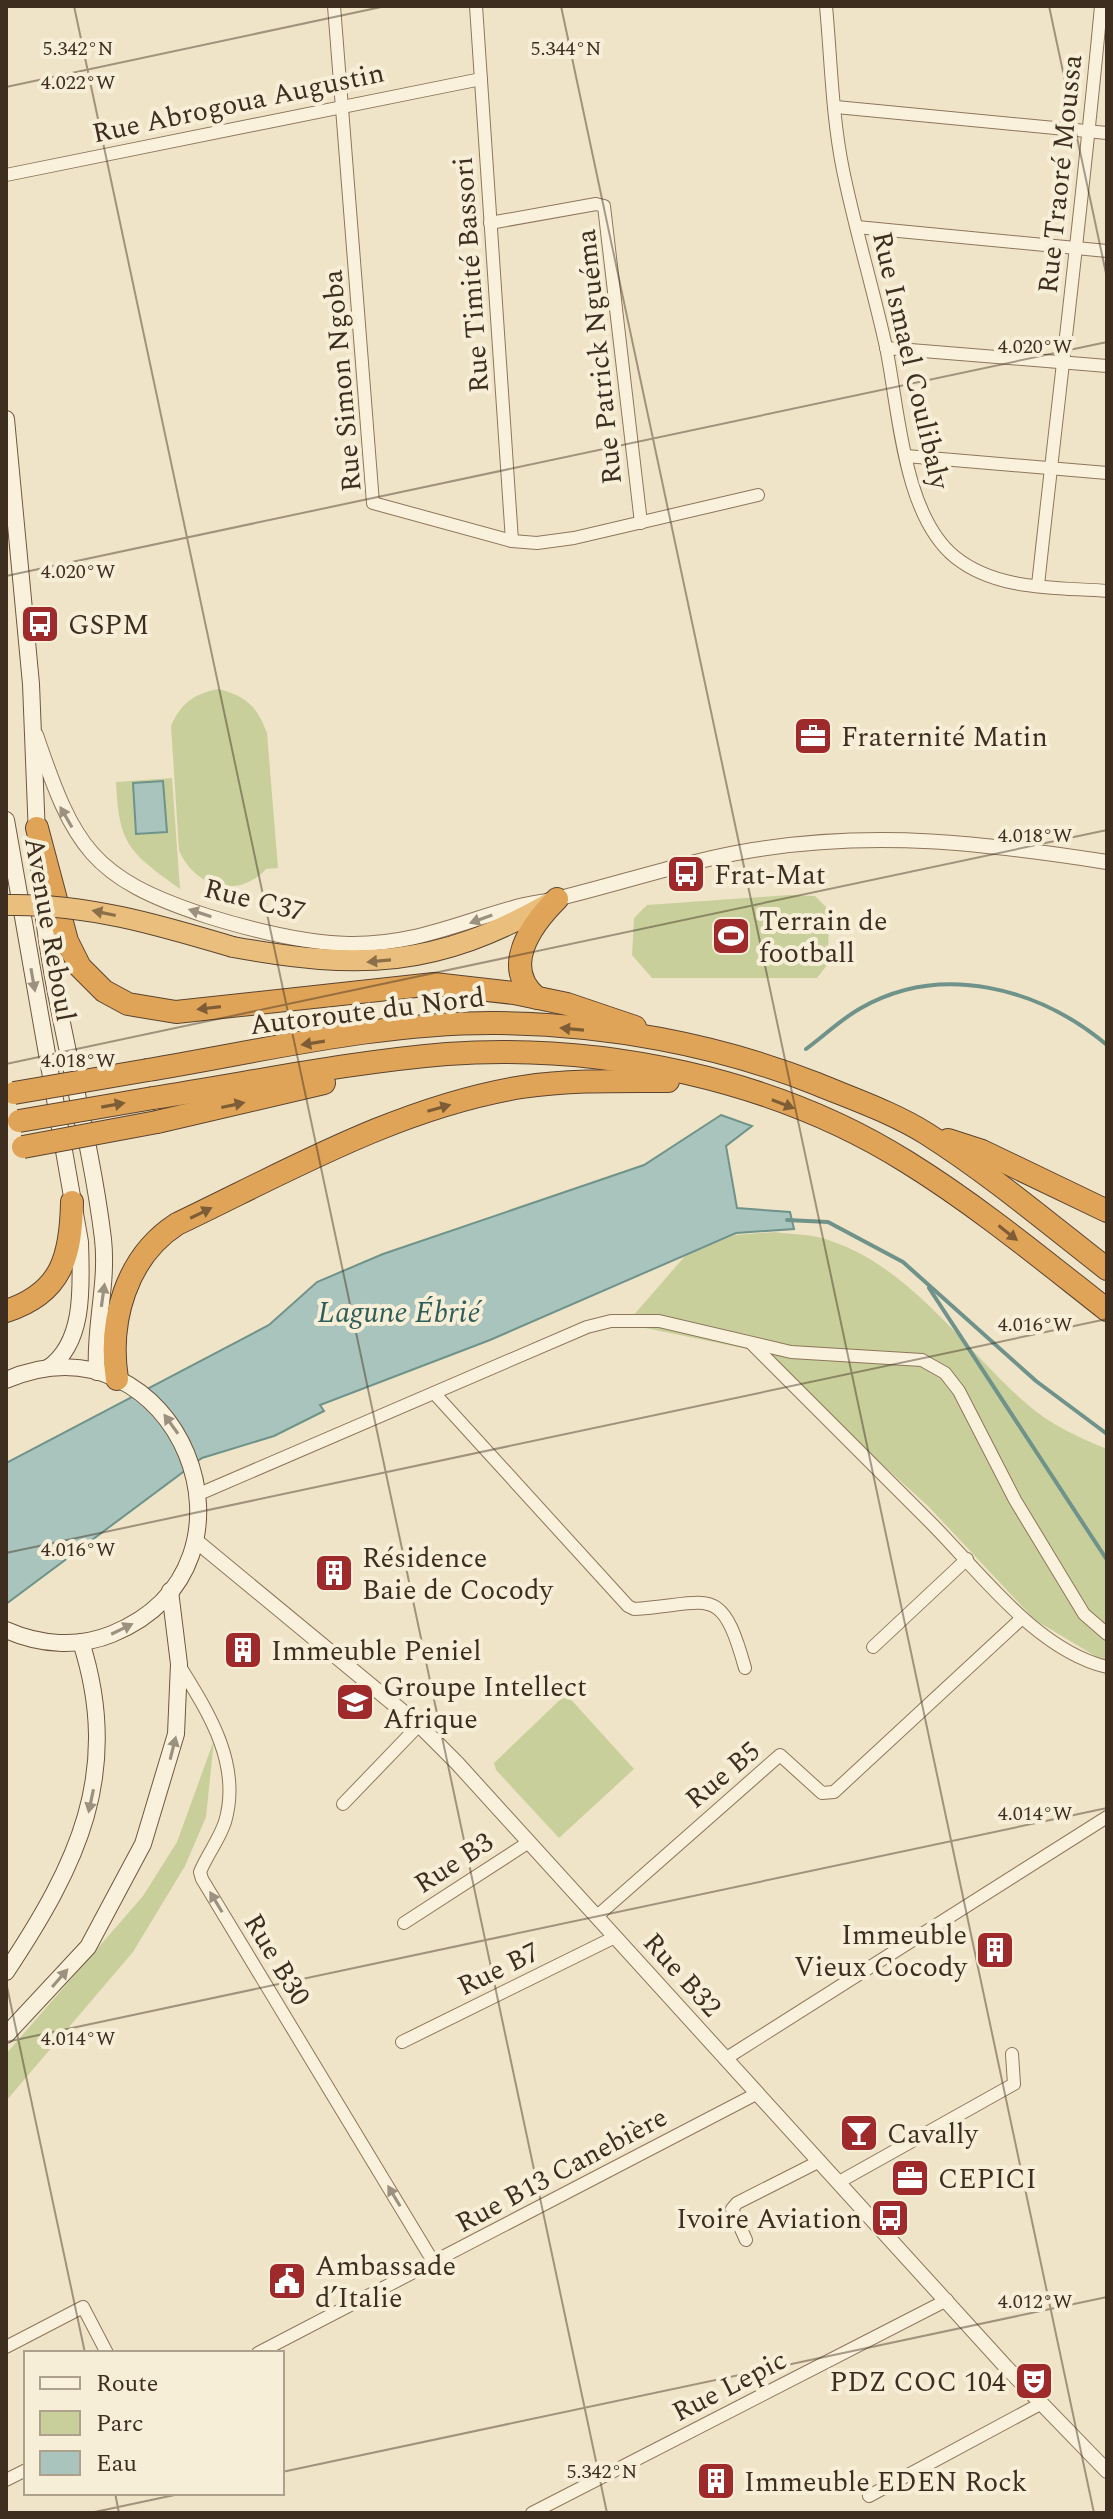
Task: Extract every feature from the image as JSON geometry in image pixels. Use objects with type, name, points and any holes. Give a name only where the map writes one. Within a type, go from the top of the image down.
[{"type":"highway","points":[[37,828],[63,928],[80,967],[104,991],[128,1004],[151,1011],[176,1012],[434,984],[493,989],[537,998],[604,1015],[677,1042]]},
{"type":"highway","points":[[537,998],[526,989],[519,960],[531,930],[557,899]]},
{"type":"highway","points":[[6,905],[57,905],[96,911],[233,947],[308,961],[397,960],[481,938],[557,899]]},
{"type":"highway","name":"Autoroute du Nord","points":[[10,1094],[386,1032],[444,1026],[496,1023],[549,1026],[677,1042],[772,1066],[926,1133],[1107,1269]]},
{"type":"highway","name":"Autoroute du Nord","points":[[12,1122],[394,1061],[494,1052],[547,1054],[644,1066],[709,1080],[818,1117],[906,1161],[985,1215],[1107,1310]]},
{"type":"highway","points":[[15,1148],[157,1122],[308,1089],[394,1061]]},
{"type":"highway","points":[[115,1379],[114,1338],[126,1286],[150,1245],[177,1224],[368,1133],[467,1100],[521,1087],[586,1080],[709,1080]]},
{"type":"highway","points":[[926,1133],[982,1151],[1107,1211]]},
{"type":"highway","points":[[6,1311],[36,1299],[54,1280],[68,1248],[72,1202]]},
{"type":"highway","points":[[1082,1290],[1107,1322]]},
{"type":"main road","points":[[6,419],[21,551],[37,828],[48,939],[102,1235],[105,1289],[96,1345],[115,1379],[169,1420],[185,1445],[199,1494],[195,1540],[170,1591],[143,1617],[124,1629],[81,1642],[44,1642],[6,1630]]},
{"type":"main road","name":"Avenue Reboul","points":[[6,820],[80,1242],[82,1288],[75,1327],[62,1358],[48,1368]]},
{"type":"main road","points":[[6,1380],[48,1368],[115,1379]]},
{"type":"main road","points":[[6,2035],[88,1947],[143,1844],[176,1734],[179,1664],[170,1591]]},
{"type":"main road","points":[[6,1972],[42,1918],[71,1863],[91,1807],[98,1764],[99,1721],[81,1642]]},
{"type":"street","name":"Rue Simon Ngoba","points":[[334,6],[373,503],[512,541],[537,543],[574,538],[758,495]]},
{"type":"street","name":"Rue Timité Bassori","points":[[476,6],[512,541]]},
{"type":"street","name":"Rue Ismael Coulibaly","points":[[826,6],[843,168],[886,348],[906,456],[923,514],[938,539],[955,557],[977,571],[1004,582],[1107,591]]},
{"type":"street","name":"Rue Traoré Moussa","points":[[1038,585],[1060,361],[1078,248],[1101,6]]},
{"type":"street","name":"Rue Abrogoua Augustin","points":[[6,175],[343,104],[481,79]]},
{"type":"street","points":[[836,107],[1107,133]]},
{"type":"street","name":"Rue Patrick Nguéma","points":[[490,223],[596,204],[604,206],[641,523]]},
{"type":"street","points":[[857,227],[1107,251]]},
{"type":"street","points":[[886,348],[1107,366]]},
{"type":"street","points":[[906,456],[1107,473]]},
{"type":"street","name":"Rue C37","points":[[33,727],[59,805],[79,839],[100,863],[134,887],[185,908],[252,928],[348,944],[446,931],[511,908],[557,899],[706,858],[804,843],[962,841],[1107,862]]},
{"type":"street","points":[[199,1494],[587,1327],[611,1321],[659,1321],[752,1344],[823,1356],[922,1360],[945,1373],[959,1391],[1015,1500],[1084,1614],[1107,1634]]},
{"type":"street","points":[[752,1344],[967,1559],[1021,1619],[1090,1663],[1107,1667]]},
{"type":"street","points":[[434,1393],[628,1606],[634,1609],[692,1603],[711,1604],[725,1611],[733,1624],[745,1668]]},
{"type":"street","name":"Rue B32","points":[[195,1540],[419,1725],[1107,2471]]},
{"type":"street","points":[[873,1647],[967,1559]]},
{"type":"street","name":"Rue B5","points":[[596,1917],[780,1755],[822,1793],[834,1792],[1021,1619]]},
{"type":"street","name":"Rue B30","points":[[179,1664],[220,1737],[226,1769],[229,1800],[224,1823],[200,1872],[202,1879],[434,2263]]},
{"type":"street","points":[[343,1804],[419,1725]]},
{"type":"street","points":[[725,2059],[1107,1817]]},
{"type":"street","name":"Rue B3","points":[[404,1923],[529,1842]]},
{"type":"street","name":"Rue B7","points":[[402,2042],[615,1937]]},
{"type":"street","points":[[839,2182],[1014,2084],[1012,2054]]},
{"type":"street","name":"Rue B13 Canebière","points":[[262,2351],[758,2093]]},
{"type":"street","points":[[746,2240],[732,2209],[737,2203],[820,2161]]},
{"type":"street","name":"Rue Lepic","points":[[532,2513],[947,2300]]},
{"type":"street","points":[[6,2347],[83,2307],[106,2351]]},
{"type":"street","points":[[869,2496],[1042,2403]]},
{"type":"street","points":[[6,2480],[24,2471]]},
{"type":"green space","points":[[218,689],[236,695],[249,704],[267,733],[278,868],[266,869],[255,879],[230,886],[218,885],[195,873],[179,850],[171,726],[189,701]]},
{"type":"green space","points":[[172,778],[180,889],[149,866],[130,846],[120,821],[116,782]]},
{"type":"green space","name":"Terrain de football","points":[[815,896],[829,910],[828,964],[817,978],[652,978],[632,955],[634,918],[647,905]]},
{"type":"green space","points":[[775,1232],[818,1237],[850,1248],[879,1265],[932,1308],[1003,1382],[1036,1411],[1065,1430],[1107,1449],[1107,1663],[1035,1620],[928,1506],[757,1351],[626,1324],[685,1256],[735,1235]]},
{"type":"green space","points":[[566,1694],[634,1769],[559,1838],[496,1770],[494,1763]]},
{"type":"green space","points":[[214,1740],[206,1817],[185,1866],[133,1952],[6,2101],[6,2054],[143,1896],[177,1842]]},
{"type":"water","points":[[163,781],[167,832],[136,834],[133,783]]},
{"type":"water","name":"Lagune Ébrié","points":[[721,1115],[752,1126],[726,1146],[737,1208],[790,1212],[794,1229],[736,1233],[490,1340],[320,1405],[324,1411],[274,1436],[202,1458],[6,1604],[6,1463],[269,1325],[317,1282],[383,1254],[644,1165]]},
{"type":"waterway","points":[[806,1049],[854,1012],[892,994],[924,986],[957,984],[1021,996],[1080,1025],[1107,1045]]},
{"type":"waterway","points":[[787,1220],[828,1222],[903,1262],[1036,1381],[1107,1434]]},
{"type":"waterway","points":[[929,1288],[1107,1560]]},
{"type":"place","name":"GSPM","points":[[40,624]]},
{"type":"place","name":"Fraternité Matin","points":[[813,736]]},
{"type":"place","name":"Frat-Mat","points":[[686,874]]},
{"type":"place","name":"Terrain de football","points":[[731,936]]},
{"type":"place","name":"Résidence Baie de Cocody","points":[[334,1573]]},
{"type":"place","name":"Immeuble Peniel","points":[[243,1650]]},
{"type":"place","name":"Groupe Intellect Afrique","points":[[355,1702]]},
{"type":"place","name":"Immeuble Vieux Cocody","points":[[995,1950]]},
{"type":"place","name":"Cavally","points":[[859,2133]]},
{"type":"place","name":"CEPICI","points":[[910,2178]]},
{"type":"place","name":"Ivoire Aviation","points":[[890,2218]]},
{"type":"place","name":"Ambassade d’Italie","points":[[287,2281]]},
{"type":"place","name":"PDZ COC 104","points":[[1034,2381]]},
{"type":"place","name":"Immeuble EDEN Rock","points":[[716,2481]]}]
